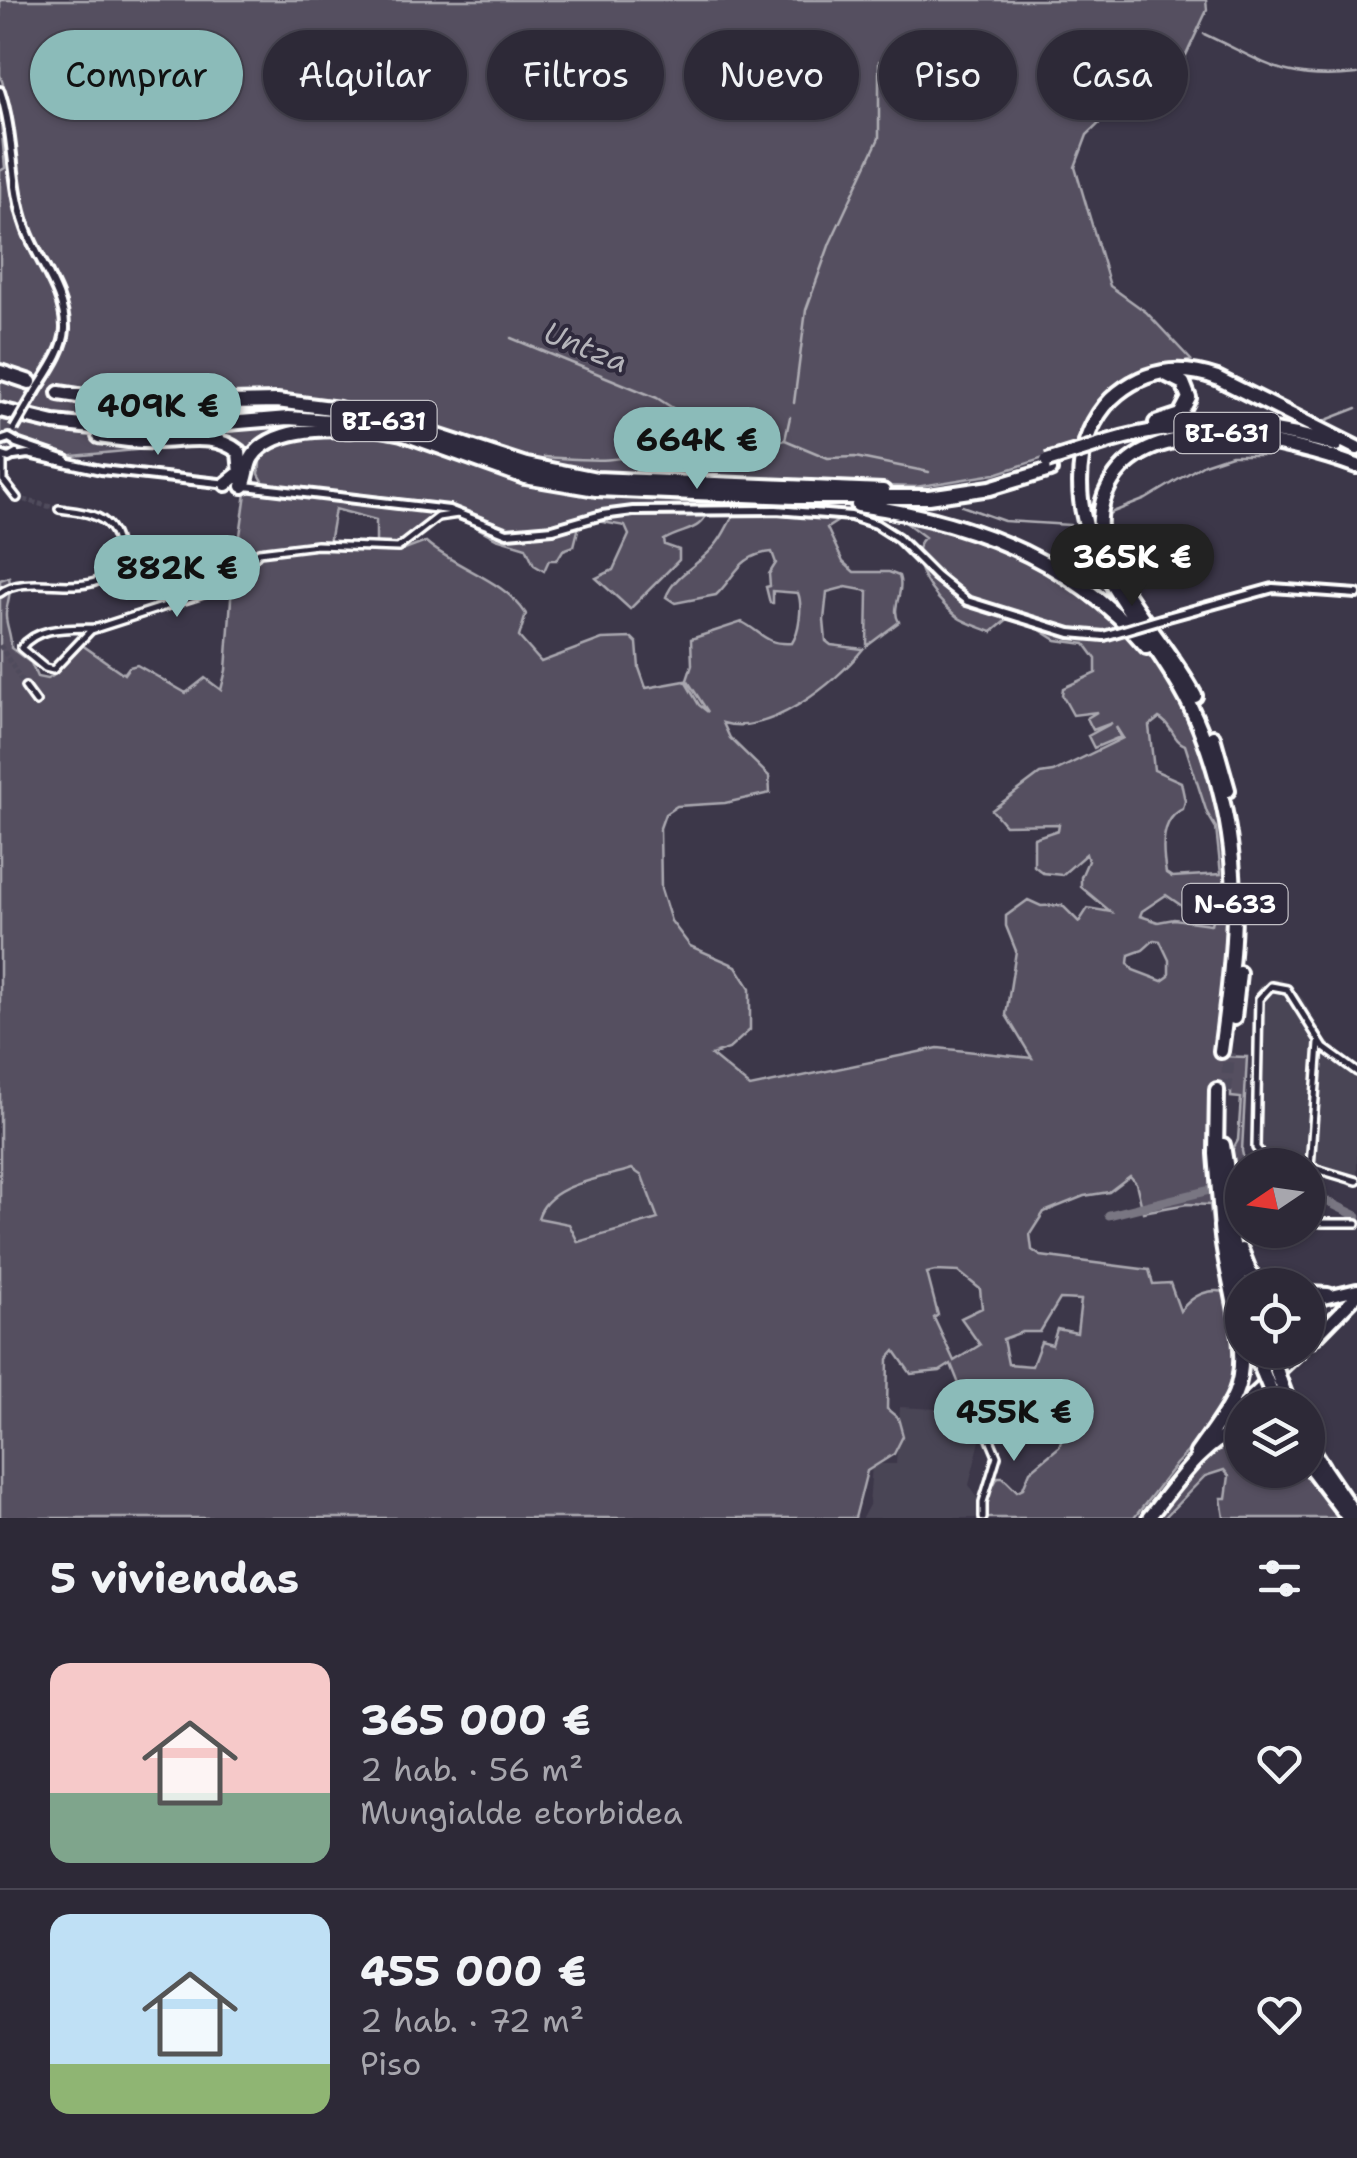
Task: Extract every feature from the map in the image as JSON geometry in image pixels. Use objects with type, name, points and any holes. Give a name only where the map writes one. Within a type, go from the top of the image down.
[{"type":"highway","points":[[1136,382],[1171,370],[1208,375],[1357,450]]},
{"type":"highway","points":[[0,372],[34,388]]},
{"type":"highway","points":[[1115,438],[1173,419],[1186,406],[1188,393],[1178,378],[1164,374],[1136,382]]},
{"type":"highway","name":"N-633","points":[[1136,382],[1110,400],[1093,424],[1083,452],[1082,514],[1094,556],[1183,691],[1211,758],[1226,813],[1235,926],[1225,1052],[1243,924],[1241,862],[1231,800],[1214,739],[1191,688],[1105,554],[1100,524],[1106,492],[1124,465],[1143,451],[1188,439],[1269,442],[1357,463]]},
{"type":"highway","points":[[59,393],[129,404],[277,401],[342,409],[350,414]]},
{"type":"highway","name":"BI-631","points":[[0,401],[66,417],[115,422],[267,412],[350,414],[414,429],[526,465],[596,479],[928,490],[1048,466]]},
{"type":"highway","name":"BI-631","points":[[0,410],[54,424],[132,431],[274,419],[345,422],[402,433],[525,477],[563,484],[796,497],[929,498],[990,488],[1096,450],[1214,432],[1292,440],[1357,463]]},
{"type":"highway","points":[[54,424],[131,441],[215,440],[230,444],[239,452],[244,476],[262,488]]},
{"type":"highway","name":"BI-631","points":[[1096,450],[1115,438],[1189,426],[1240,425],[1292,432],[1357,450]]},
{"type":"highway","points":[[226,484],[244,476],[256,452],[267,444],[320,430],[376,433],[461,455]]},
{"type":"highway","points":[[796,497],[896,511],[964,528],[1024,552],[1077,581],[1118,614],[1154,656],[1180,695],[1211,758]]},
{"type":"highway","name":"N-633","points":[[1146,634],[1172,666],[1192,700],[1231,800]]},
{"type":"highway","points":[[1197,1453],[1230,1406],[1241,1371],[1242,1347],[1226,1275],[1221,1226],[1216,1154],[1221,1091],[1230,1234],[1237,1268]]},
{"type":"highway","points":[[1223,1145],[1239,1242],[1248,1268]]},
{"type":"highway","points":[[1221,1226],[1230,1268]]},
{"type":"highway","points":[[1325,1296],[1330,1296]]},
{"type":"highway","points":[[1270,1368],[1275,1388]]},
{"type":"highway","points":[[1149,1517],[1206,1452],[1225,1436]]},
{"type":"highway","points":[[1325,1479],[1354,1510]]},
{"type":"highway","points":[[1325,1484],[1348,1518]]},
{"type":"main road","points":[[1325,1297],[1357,1292]]},
{"type":"main road","points":[[1325,1327],[1357,1292]]},
{"type":"main road","points":[[1330,1296],[1338,1303],[1337,1315]]},
{"type":"main road","points":[[1325,1319],[1337,1315]]},
{"type":"main road","points":[[1149,1517],[1197,1453],[1283,1368]]},
{"type":"street","points":[[0,92],[9,125],[21,212],[64,316],[63,342],[14,429],[2,439]]},
{"type":"street","points":[[47,372],[59,393]]},
{"type":"street","points":[[34,388],[59,393]]},
{"type":"street","points":[[14,429],[14,456]]},
{"type":"street","points":[[2,439],[86,468]]},
{"type":"street","points":[[17,498],[3,480],[1,458],[28,454],[86,468],[226,484]]},
{"type":"street","points":[[262,488],[460,513],[499,532],[518,534],[633,511],[776,510],[851,516],[876,524],[898,538],[967,600],[1070,633],[1104,636],[1273,588],[1357,594]]},
{"type":"street","points":[[0,593],[20,583],[89,584],[110,570],[118,550],[112,530],[97,516],[59,509]]},
{"type":"street","points":[[96,628],[53,670],[21,648],[27,639],[47,630],[96,628],[228,586],[260,552],[317,545],[398,548],[438,517],[460,513]]},
{"type":"street","points":[[25,687],[36,702]]},
{"type":"street","points":[[1256,1148],[1262,992],[1271,986],[1288,989],[1324,1048],[1357,1072]]},
{"type":"street","points":[[1308,1148],[1320,1040]]},
{"type":"street","points":[[1325,1172],[1357,1181]]},
{"type":"street","points":[[1325,1224],[1357,1224]]},
{"type":"street","points":[[981,1418],[997,1456],[983,1518]]},
{"type":"shaded area","points":[[0,0],[1206,0],[1207,10],[1188,51],[1188,30],[1037,30],[1037,120],[1103,120],[1087,135],[1075,167],[1110,286],[1146,312],[1191,360],[1136,375],[1112,390],[1095,409],[1074,448],[995,474],[916,487],[666,479],[633,498],[713,504],[697,525],[664,540],[665,545],[679,550],[679,560],[630,609],[596,578],[613,570],[629,535],[625,526],[586,519],[580,522],[574,546],[563,550],[557,560],[549,560],[544,571],[534,565],[526,547],[496,538],[452,514],[416,530],[402,551],[426,542],[505,592],[526,614],[519,637],[541,662],[602,639],[632,638],[637,643],[646,688],[685,681],[699,705],[708,712],[687,680],[692,665],[691,639],[742,622],[769,640],[783,643],[792,643],[797,632],[798,593],[773,591],[770,603],[766,587],[770,586],[769,574],[776,563],[772,552],[745,562],[716,595],[675,603],[666,597],[676,581],[711,550],[740,509],[746,505],[855,510],[827,528],[843,562],[854,572],[889,572],[899,576],[899,622],[867,646],[868,591],[846,587],[827,592],[826,641],[863,649],[836,677],[780,715],[741,725],[723,723],[730,738],[769,776],[770,793],[725,803],[677,806],[665,814],[660,828],[661,889],[671,921],[690,946],[736,966],[750,988],[750,1030],[729,1049],[711,1055],[750,1087],[938,1048],[1032,1058],[1006,1015],[1016,951],[1006,916],[1028,900],[1041,906],[1062,905],[1079,922],[1088,908],[1111,912],[1081,887],[1088,861],[1086,854],[1062,875],[1043,873],[1034,866],[1034,838],[1058,830],[1059,824],[1005,825],[992,810],[1040,774],[1053,772],[1123,738],[1116,727],[1120,737],[1094,748],[1088,736],[1112,723],[1093,730],[1087,718],[1097,712],[1073,715],[1062,695],[1063,688],[1096,673],[1096,659],[1085,644],[1056,640],[1010,617],[992,632],[956,616],[939,600],[919,567],[919,546],[925,537],[897,516],[1006,552],[1059,576],[1106,608],[1135,636],[1160,669],[1199,742],[1223,823],[1232,903],[1218,1056],[1247,1057],[1242,1148],[1233,1148],[1238,1140],[1241,1098],[1214,1090],[1214,1239],[1210,1205],[1187,1204],[1143,1212],[1136,1183],[1130,1176],[1109,1192],[1084,1196],[1044,1212],[1030,1234],[1032,1250],[1041,1256],[1149,1270],[1153,1284],[1170,1283],[1180,1311],[1202,1294],[1225,1292],[1225,1368],[1236,1368],[1235,1384],[1225,1388],[1225,1403],[1213,1425],[1134,1518],[979,1518],[998,1477],[1017,1491],[1023,1488],[1030,1471],[1059,1447],[1065,1429],[1043,1425],[1037,1416],[1024,1412],[1001,1415],[984,1426],[973,1419],[951,1364],[940,1371],[911,1374],[895,1351],[888,1359],[887,1409],[898,1418],[903,1436],[894,1454],[867,1471],[855,1518],[0,1518],[0,580],[9,577],[6,617],[11,648],[31,663],[37,677],[53,676],[82,645],[124,674],[137,665],[186,693],[205,678],[221,690],[246,493],[265,485],[259,474],[260,463],[219,442],[31,460],[0,458],[0,171],[5,168],[0,110],[9,102],[0,75]],"holes":[[[335,509],[376,520],[376,546],[328,549]],[[1159,718],[1185,745],[1207,813],[1216,828],[1221,874],[1172,877],[1166,873],[1166,828],[1185,801],[1181,782],[1154,770],[1149,726]],[[1166,895],[1182,906],[1214,911],[1211,924],[1174,919],[1158,922],[1140,916]],[[1154,940],[1160,941],[1169,960],[1169,976],[1162,981],[1133,970],[1128,963],[1129,955]],[[632,1169],[642,1176],[658,1219],[578,1242],[569,1224],[538,1218],[544,1206],[564,1190]],[[959,1272],[980,1289],[982,1308],[961,1318],[980,1345],[954,1361],[934,1318],[938,1315],[927,1273]],[[1060,1299],[1081,1300],[1077,1333],[1057,1329],[1052,1345],[1041,1342],[1032,1366],[1008,1364],[1003,1339],[1022,1332],[1040,1332]]]},
{"type":"shaded area","points":[[1269,979],[1280,979],[1292,988],[1303,999],[1326,1040],[1357,1066],[1357,1186],[1325,1177],[1325,1148],[1252,1148],[1252,1003],[1259,985]]},
{"type":"shaded area","points":[[632,1169],[642,1176],[659,1219],[578,1242],[538,1218],[543,1204],[556,1193]]},
{"type":"shaded area","points":[[900,1407],[973,1411],[981,1437],[969,1485],[979,1500],[978,1518],[862,1518],[869,1505],[872,1464],[896,1464]]},
{"type":"shaded area","points":[[1225,1440],[1225,1471],[1205,1476],[1164,1518],[1154,1518],[1182,1481]]},
{"type":"shaded area","points":[[1227,1488],[1320,1488],[1341,1518],[1224,1518],[1221,1498],[1226,1498]]},
{"type":"waterway","points":[[1204,34],[1293,73],[1357,74]]},
{"type":"waterway","points":[[794,403],[806,310],[830,243],[879,138],[879,120]]},
{"type":"waterway","name":"Untza","points":[[511,338],[657,398],[704,428],[735,441],[785,440],[828,458],[855,457],[929,472]]},
{"type":"waterway","name":"Untza","points":[[1321,422],[1357,408]]},
{"type":"waterway","points":[[785,440],[790,417]]},
{"type":"waterway","points":[[544,457],[600,460],[641,454],[691,421]]},
{"type":"waterway","name":"Untza","points":[[1108,514],[1146,499],[1204,464],[1231,455],[1266,455],[1276,451]]},
{"type":"waterway","name":"Untza","points":[[962,506],[1004,521],[1070,525]]},
{"type":"waterway","points":[[1109,1215],[1214,1189]]},
{"type":"waterway","points":[[1325,1200],[1357,1216]]},
{"type":"tunnel","points":[[17,498],[59,509]]},
{"type":"tunnel","points":[[0,645],[25,687]]},
{"type":"tunnel","points":[[1226,1092],[1229,1053]]}]
